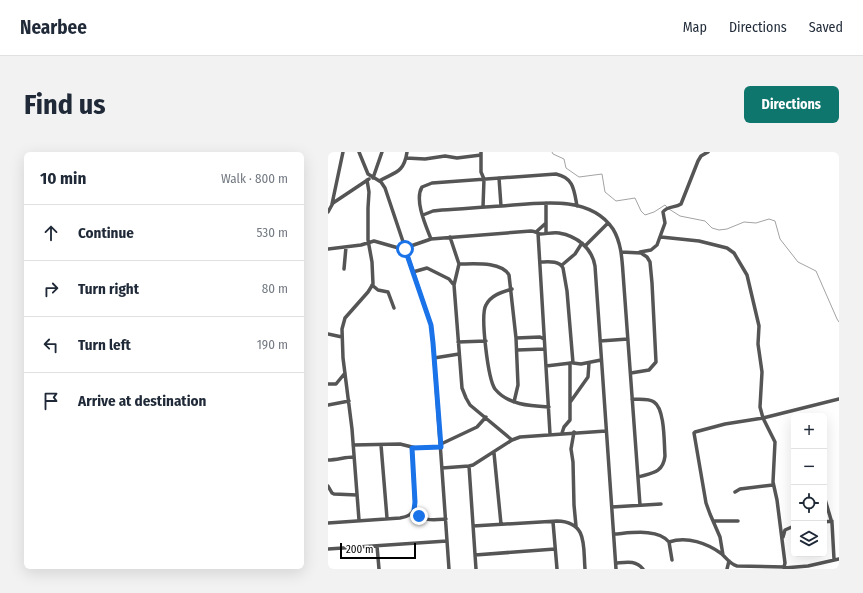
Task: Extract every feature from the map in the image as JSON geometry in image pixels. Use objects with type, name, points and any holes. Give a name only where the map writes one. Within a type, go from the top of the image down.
[{"type":"street","points":[[328,212],[332,205],[343,152]]},
{"type":"street","points":[[359,152],[368,174],[372,178],[379,181],[385,188],[431,325],[449,569]]},
{"type":"street","points":[[332,205],[372,178],[382,152]]},
{"type":"street","points":[[379,181],[399,171],[403,166],[407,152]]},
{"type":"street","points":[[621,252],[651,250],[657,245],[665,223],[663,214],[664,210],[681,204],[698,161],[708,152]]},
{"type":"street","points":[[406,158],[425,159],[444,156],[457,158],[481,154],[482,174],[484,178],[483,207]]},
{"type":"street","points":[[431,239],[423,215],[419,194],[420,190],[424,186],[432,183],[550,174],[563,176],[572,183],[577,206]]},
{"type":"street","points":[[499,178],[501,206]]},
{"type":"street","points":[[359,520],[342,326],[345,318],[368,292],[372,285],[372,262],[369,243],[369,192],[367,180]]},
{"type":"street","points":[[423,215],[437,210],[546,203],[577,206],[599,215],[608,223],[616,234],[621,252],[640,505]]},
{"type":"street","points":[[546,203],[546,233]]},
{"type":"street","points":[[546,223],[537,233],[550,434]]},
{"type":"street","points":[[562,265],[608,223]]},
{"type":"street","points":[[328,249],[376,241],[400,249],[405,249],[431,239],[531,231],[537,233],[560,233],[572,237],[584,244],[591,254],[595,266],[616,569]]},
{"type":"street","points":[[450,237],[459,264],[454,285],[461,384],[464,394],[470,405],[512,440]]},
{"type":"street","points":[[661,237],[699,241],[727,248],[734,253],[750,282],[759,326],[758,344],[762,370],[760,403],[764,418],[775,442],[772,473],[783,540],[785,557],[784,568]]},
{"type":"street","points":[[344,269],[346,247]]},
{"type":"street","points":[[630,373],[649,370],[657,359],[650,265],[645,255],[637,252]]},
{"type":"street","points":[[540,262],[556,262],[562,265]]},
{"type":"street","points":[[459,264],[490,265],[504,269],[509,274],[512,289],[517,350],[518,385],[514,402]]},
{"type":"street","points":[[562,265],[567,292],[572,363],[570,421],[564,426],[562,433]]},
{"type":"street","points":[[413,272],[427,268],[450,280],[454,285]]},
{"type":"street","points":[[372,285],[378,290],[388,292],[394,308]]},
{"type":"street","points":[[512,289],[492,297],[485,306],[484,317],[489,372],[496,389],[514,402],[524,405],[549,407]]},
{"type":"street","points":[[328,334],[342,337]]},
{"type":"street","points":[[516,338],[537,337],[544,339]]},
{"type":"street","points":[[600,341],[628,339]]},
{"type":"street","points":[[458,342],[486,341]]},
{"type":"street","points":[[517,350],[545,349]]},
{"type":"street","points":[[434,358],[459,354]]},
{"type":"street","points":[[546,366],[572,363],[581,364],[602,360]]},
{"type":"street","points":[[571,402],[588,377],[589,363]]},
{"type":"street","points":[[328,384],[336,384],[345,372]]},
{"type":"street","points":[[723,555],[720,537],[706,503],[694,433],[726,424],[764,418],[839,399]]},
{"type":"street","points":[[632,400],[651,400],[659,406],[665,456],[660,470],[638,477]]},
{"type":"street","points":[[328,405],[349,401]]},
{"type":"street","points":[[353,445],[402,444],[412,448],[441,446],[477,428],[486,418]]},
{"type":"street","points":[[442,468],[468,466],[494,453],[512,440],[526,436],[606,431]]},
{"type":"street","points":[[574,432],[570,449],[573,462],[574,505],[576,526],[581,533],[585,569]]},
{"type":"street","points":[[381,445],[387,518]]},
{"type":"street","points":[[328,523],[407,517],[414,510],[415,502],[412,448]]},
{"type":"street","points":[[494,453],[501,524]]},
{"type":"street","points":[[328,460],[354,457]]},
{"type":"street","points":[[468,466],[476,569]]},
{"type":"street","points":[[735,492],[740,489],[773,485]]},
{"type":"street","points":[[328,486],[334,494],[357,495]]},
{"type":"street","points":[[612,507],[661,504]]},
{"type":"street","points":[[827,505],[832,521],[834,559]]},
{"type":"street","points":[[414,510],[419,516],[425,519],[446,519]]},
{"type":"street","points":[[473,526],[564,521],[576,526]]},
{"type":"street","points":[[713,521],[738,521]]},
{"type":"street","points":[[827,522],[832,521]]},
{"type":"street","points":[[554,522],[557,569]]},
{"type":"street","points":[[783,540],[785,530],[791,527]]},
{"type":"street","points":[[614,534],[653,533],[661,535],[669,542],[672,560]]},
{"type":"street","points":[[669,542],[680,539],[695,540],[723,555],[732,564],[739,566],[784,568],[808,566],[839,559]]},
{"type":"street","points":[[328,549],[447,541]]},
{"type":"street","points":[[377,546],[379,569]]},
{"type":"street","points":[[475,555],[555,549]]},
{"type":"street","points":[[727,569],[729,561]]},
{"type":"street","points":[[616,563],[634,562],[638,563],[643,569]]},
{"type":"waterway","points":[[552,152],[553,154],[564,159],[566,168],[579,177],[602,174],[605,192],[616,201],[635,198],[641,211],[645,215],[654,212],[665,205],[667,207]]},
{"type":"waterway","points":[[669,209],[680,216],[705,221],[712,228],[719,230],[727,229],[744,222],[756,223],[769,219],[775,221],[780,239],[798,262],[816,271],[839,322]]},
{"type":"route","points":[[405,249],[431,325],[441,447],[412,448],[415,502],[414,510],[419,516]]}]
